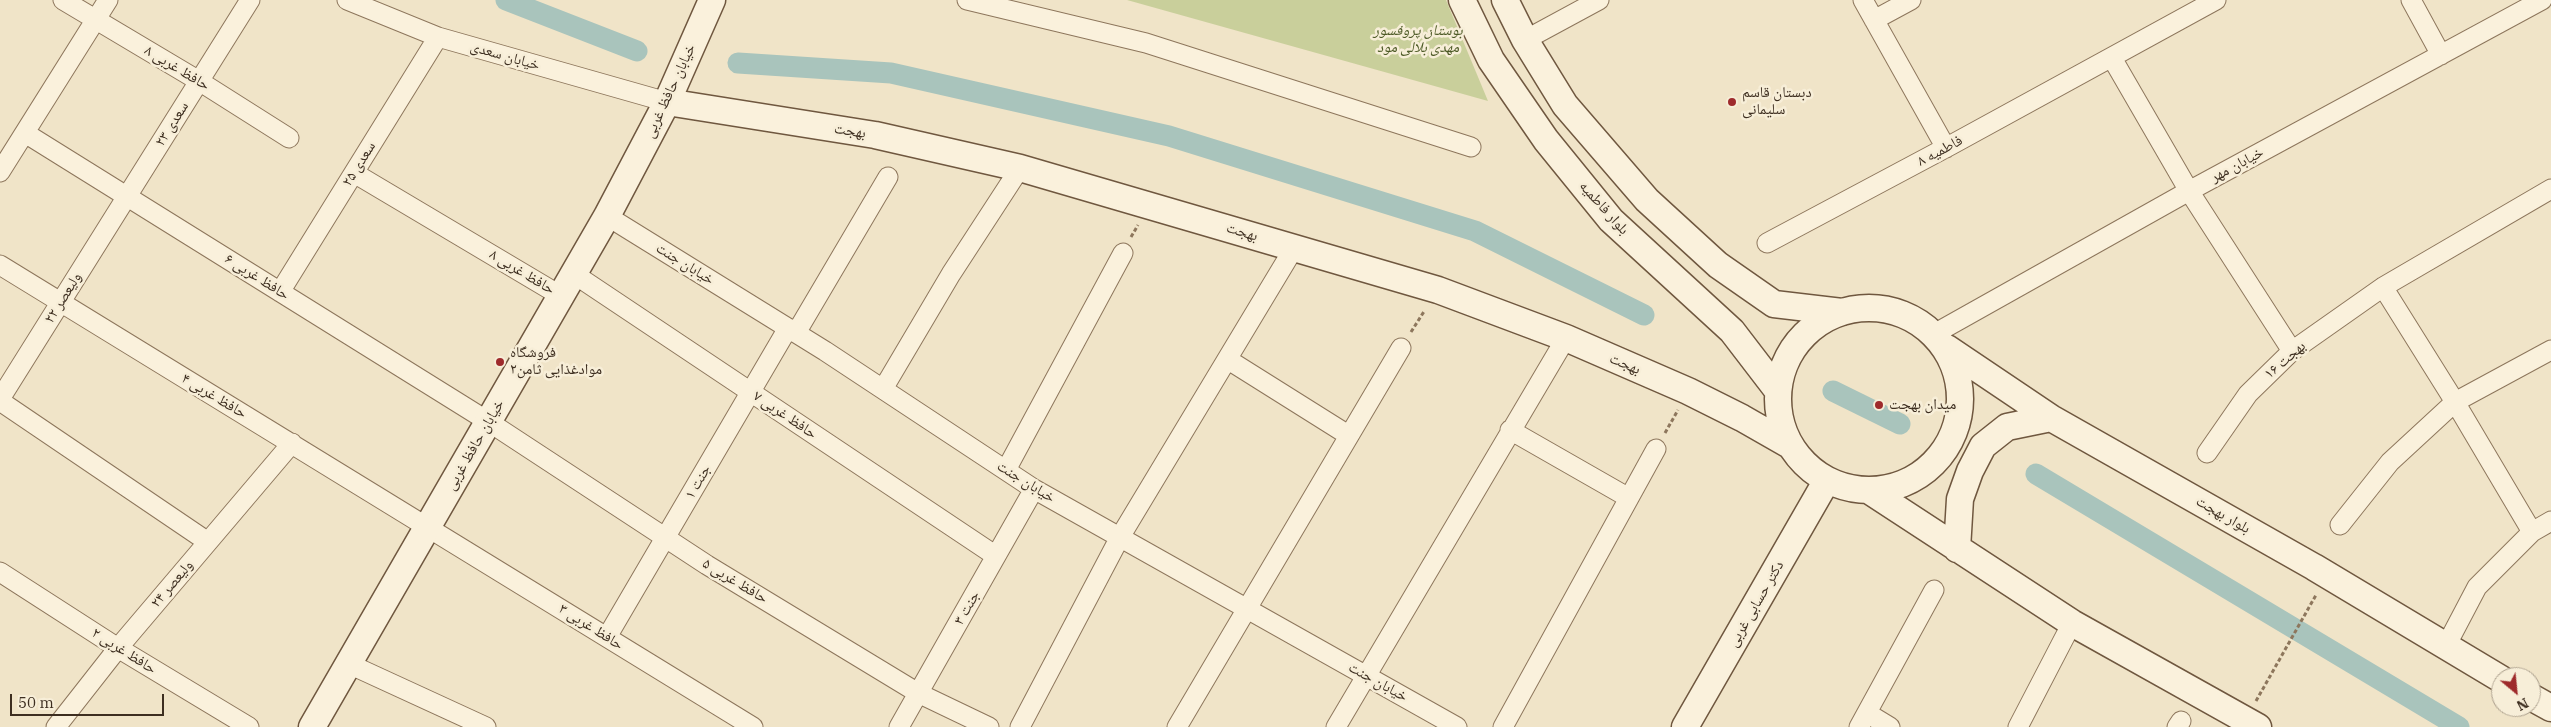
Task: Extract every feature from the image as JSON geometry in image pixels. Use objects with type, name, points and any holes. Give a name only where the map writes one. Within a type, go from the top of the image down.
[{"type":"main road","name":"خیابان حافظ غربی","points":[[312,727],[607,216],[667,102],[712,0]]},
{"type":"main road","name":"بلوار فاطمیه","points":[[1462,0],[1491,60],[1552,147],[1611,220],[1732,331],[1778,391]]},
{"type":"main road","points":[[1505,0],[1525,40],[1565,105],[1647,200],[1718,265],[1774,304],[1842,312]]},
{"type":"main road","name":"بهجت","points":[[667,102],[875,135],[1020,168],[1149,204],[1438,290],[1566,338],[1688,391],[1742,418],[1791,446]]},
{"type":"main road","name":"بلوار بهجت","points":[[1842,312],[1872,307],[1901,312],[2051,418],[2297,558],[2491,674]]},
{"type":"main road","points":[[1842,312],[1823,320],[1805,334],[1792,350],[1782,370],[1778,391],[1780,420],[1791,446],[1806,466],[1827,480],[1855,490],[1870,491],[1908,482],[1940,459],[1958,424],[1961,385],[1940,341]]},
{"type":"main road","points":[[1957,549],[1960,499],[1970,471],[1983,446],[2007,428],[2051,418]]},
{"type":"main road","name":"دکتر حسابی غربی","points":[[1684,727],[1827,480]]},
{"type":"main road","points":[[1870,491],[2072,623],[2252,723]]},
{"type":"street","name":"حافظ غربی ۸","points":[[63,0],[290,138]]},
{"type":"street","points":[[0,172],[108,0]]},
{"type":"street","name":"سعدی ۲۳","points":[[127,196],[250,0]]},
{"type":"street","name":"خیابان سعدی","points":[[347,0],[438,37],[667,102]]},
{"type":"street","points":[[966,0],[1146,42],[1471,146]]},
{"type":"street","points":[[1525,40],[1598,0]]},
{"type":"street","points":[[1863,0],[1946,148]]},
{"type":"street","points":[[1874,20],[1911,0]]},
{"type":"street","name":"فاطمیه ۸","points":[[1767,243],[1946,148],[2216,0]]},
{"type":"street","points":[[2411,0],[2441,55]]},
{"type":"street","name":"خیابان مهر","points":[[1940,341],[2189,191],[2542,0]]},
{"type":"street","name":"سعدی ۲۵","points":[[280,292],[438,37]]},
{"type":"street","points":[[2112,58],[2189,191],[2292,351]]},
{"type":"street","name":"حافظ غربی ۶","points":[[25,132],[489,422]]},
{"type":"street","points":[[883,389],[951,274],[1020,168]]},
{"type":"street","name":"حافظ غربی ۸","points":[[354,173],[567,285]]},
{"type":"street","name":"جنت ۱","points":[[607,637],[751,392],[847,246],[888,177]]},
{"type":"street","name":"بهجت ۱۶","points":[[2207,453],[2248,394],[2292,351],[2383,287],[2551,189]]},
{"type":"street","name":"ولیعصر ۲۲","points":[[0,400],[127,196]]},
{"type":"street","name":"خیابان جنت","points":[[607,216],[792,330],[1034,489],[1457,727]]},
{"type":"street","points":[[1020,727],[1120,537],[1294,248]]},
{"type":"street","points":[[1006,470],[1123,253]]},
{"type":"street","name":"حافظ غربی ۴","points":[[0,265],[428,527]]},
{"type":"street","name":"حافظ غربی ۷","points":[[567,285],[751,392],[996,556]]},
{"type":"street","points":[[2383,287],[2456,402],[2532,532]]},
{"type":"street","points":[[1336,727],[1566,338]]},
{"type":"street","points":[[1177,727],[1401,348]]},
{"type":"street","points":[[2340,525],[2390,462],[2456,402],[2551,350]]},
{"type":"street","points":[[1227,359],[1348,435]]},
{"type":"street","points":[[0,400],[208,542]]},
{"type":"street","name":"حافظ غربی ۵","points":[[489,422],[666,538],[918,693],[989,727]]},
{"type":"street","points":[[1510,430],[1629,498]]},
{"type":"street","name":"ولیعصر ۲۴","points":[[56,727],[118,648],[292,443]]},
{"type":"street","points":[[1503,727],[1656,449]]},
{"type":"street","name":"جنت ۳","points":[[899,727],[1034,489]]},
{"type":"street","points":[[2446,646],[2477,586],[2532,532],[2551,521]]},
{"type":"street","name":"حافظ غربی ۳","points":[[428,527],[753,727]]},
{"type":"street","name":"حافظ غربی ۲","points":[[0,572],[118,648],[249,727]]},
{"type":"street","points":[[1890,727],[1863,720],[1934,590]]},
{"type":"street","points":[[2018,727],[2072,623]]},
{"type":"street","points":[[349,664],[486,727]]},
{"type":"path","points":[[1123,253],[1149,204]]},
{"type":"path","points":[[1401,348],[1438,290]]},
{"type":"path","points":[[1656,449],[1688,391]]},
{"type":"path","points":[[2252,723],[2275,670],[2308,608]]},
{"type":"green space","name":"بوستان پروفسور مهدی بلالی مود","points":[[1127,0],[1446,0],[1488,101]]},
{"type":"waterway","points":[[506,0],[637,51]]},
{"type":"waterway","points":[[738,63],[891,73],[1169,136],[1475,231],[1644,315]]},
{"type":"waterway","points":[[1833,391],[1900,424]]},
{"type":"waterway","points":[[2036,474],[2459,727]]},
{"type":"place","name":"دبستان قاسم سلیمانی","points":[[1732,102]]},
{"type":"place","name":"فروشگاه موادغذایی ثامن۲","points":[[500,362]]},
{"type":"place","name":"میدان بهجت","points":[[1879,405]]}]
